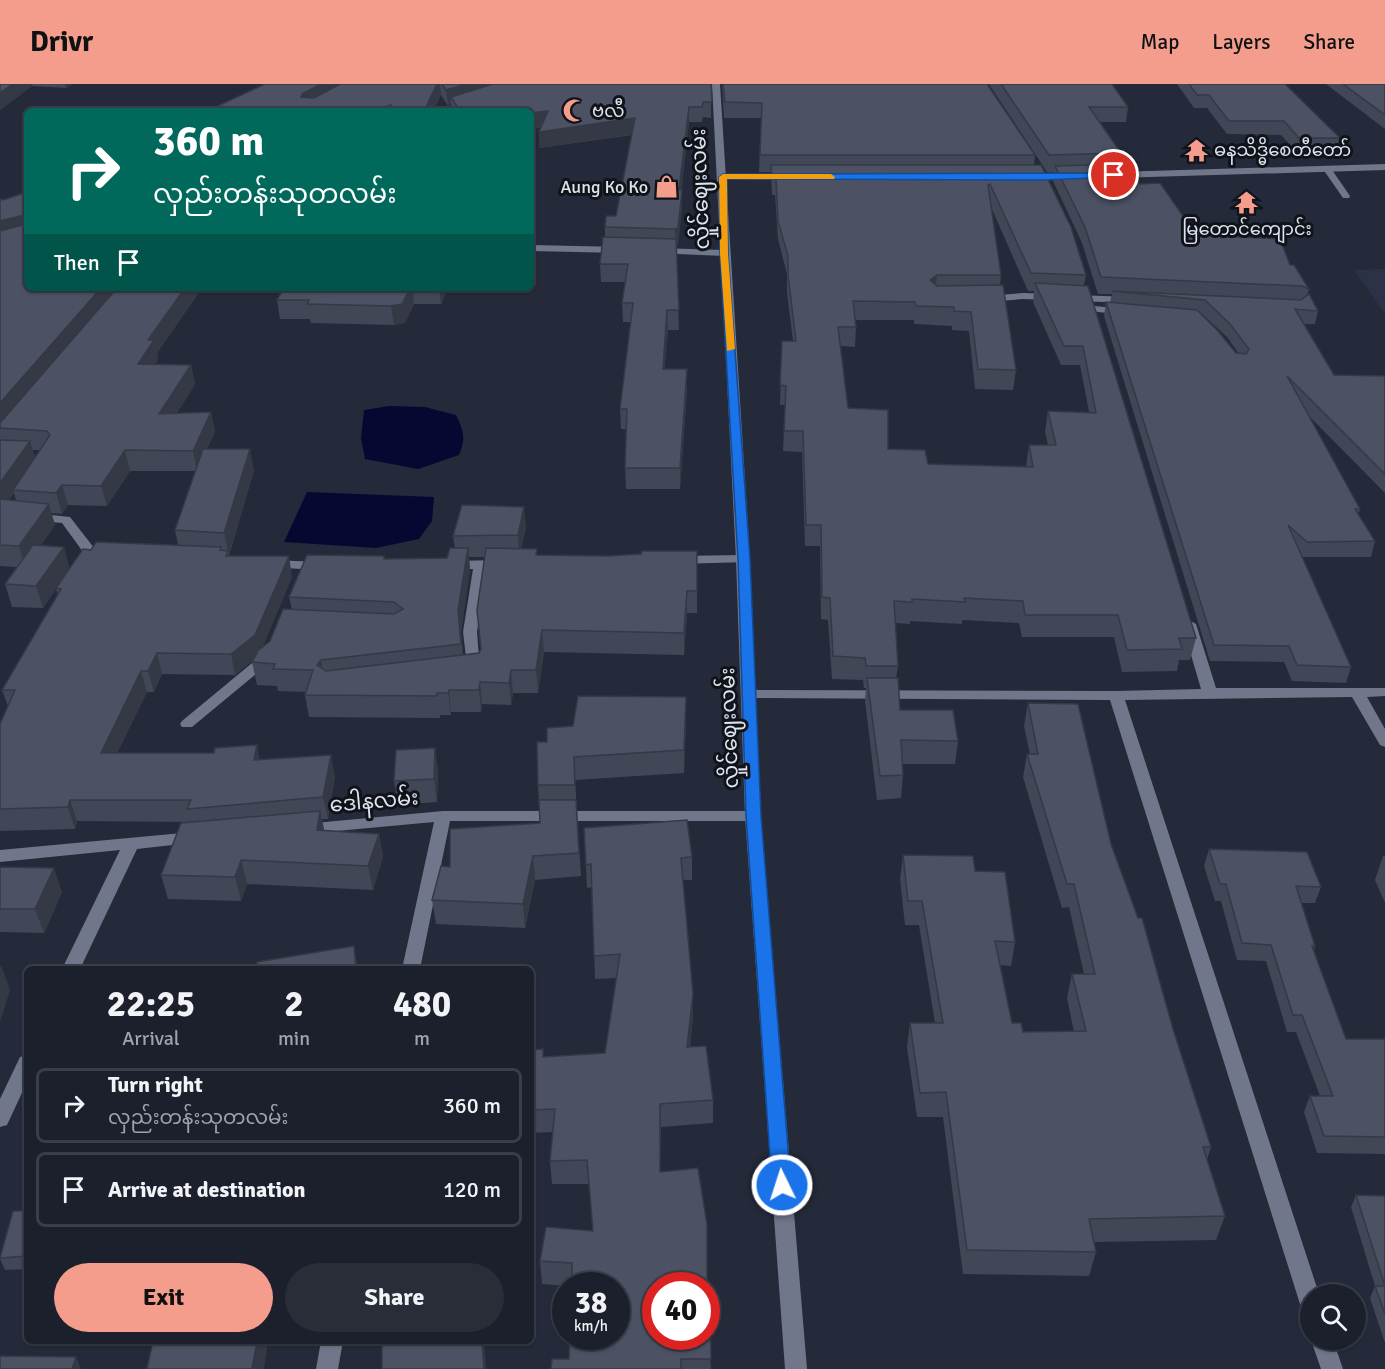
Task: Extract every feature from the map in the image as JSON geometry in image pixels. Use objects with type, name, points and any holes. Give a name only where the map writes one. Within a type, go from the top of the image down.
[{"type":"main road","points":[[452,108],[475,101]]},
{"type":"street","name":"လှိုင်ဈေးလမ်း","points":[[716,84],[723,177],[724,253],[744,559],[753,816],[795,1369]]},
{"type":"street","points":[[1102,175],[1385,167]]},
{"type":"street","points":[[1327,169],[1346,196]]},
{"type":"street","points":[[1020,177],[1079,176]]},
{"type":"street","points":[[723,177],[794,177]]},
{"type":"street","points":[[534,248],[633,251]]},
{"type":"street","points":[[645,251],[724,253]]},
{"type":"street","points":[[980,299],[1023,296],[1093,304],[1141,313]]},
{"type":"street","points":[[1093,304],[1137,300]]},
{"type":"street","points":[[19,516],[66,520],[93,557]]},
{"type":"street","points":[[662,561],[744,559]]},
{"type":"street","points":[[258,563],[304,571],[337,566]]},
{"type":"street","points":[[432,565],[522,564]]},
{"type":"street","points":[[463,672],[474,671],[470,632],[480,565]]},
{"type":"street","points":[[1186,614],[1210,693]]},
{"type":"street","points":[[188,724],[267,659],[274,642]]},
{"type":"street","points":[[1357,692],[1385,742]]},
{"type":"street","points":[[749,694],[1116,696],[1385,692]]},
{"type":"street","points":[[1116,696],[1305,1284]]},
{"type":"street","points":[[412,966],[442,816]]},
{"type":"street","name":"ဒေါနလမ်း","points":[[292,830],[442,816],[753,816]]},
{"type":"street","points":[[0,856],[212,837]]},
{"type":"street","points":[[72,966],[131,844]]},
{"type":"street","points":[[0,1119],[24,1068]]},
{"type":"street","points":[[327,1369],[332,1344]]},
{"type":"street","points":[[1325,1350],[1332,1369]]},
{"type":"shaded area","points":[[1385,269],[1385,314],[1354,270]]},
{"type":"shaded area","points":[[389,406],[425,407],[456,415],[463,435],[459,455],[418,469],[365,459],[361,438],[364,410]]},
{"type":"shaded area","points":[[307,492],[434,497],[432,521],[419,539],[376,548],[284,542]]},
{"type":"building","points":[[0,84],[13,84],[0,93]]},
{"type":"building","points":[[265,84],[321,84],[302,94],[301,97],[314,98],[340,84],[437,84],[425,108],[390,108],[391,105],[382,108],[213,108]]},
{"type":"building","points":[[442,84],[466,84],[446,90]]},
{"type":"building","points":[[493,84],[711,84],[712,102],[703,102],[702,107],[689,107],[679,190],[682,190],[678,228],[605,227],[606,216],[616,216],[635,118],[539,132],[548,111],[534,113],[534,108],[458,108],[451,97]]},
{"type":"building","points":[[723,84],[987,84],[1035,155],[760,155],[762,103],[725,102]]},
{"type":"building","points":[[1001,84],[1112,84],[1128,107],[1089,107],[1121,153],[1049,155]]},
{"type":"building","points":[[1189,84],[1285,84],[1340,138],[1299,138],[1284,121],[1229,121],[1209,95],[1197,95]]},
{"type":"building","points":[[1343,84],[1385,84],[1385,115]]},
{"type":"building","points":[[771,165],[1041,165],[1071,227],[1086,275],[1031,273],[990,184],[988,185],[1001,275],[937,275],[930,280],[937,286],[1003,285],[1016,370],[978,369],[971,312],[954,311],[954,307],[916,306],[915,302],[853,301],[856,327],[838,327],[848,408],[888,410],[888,449],[925,450],[928,464],[1033,467],[1029,445],[1056,445],[1048,411],[1096,413],[1083,346],[1064,346],[1035,283],[1088,286],[1196,638],[1179,638],[1182,649],[1127,650],[1118,615],[1025,615],[1023,601],[964,598],[965,602],[912,599],[912,602],[894,601],[898,666],[866,666],[865,658],[833,656],[830,598],[822,597],[821,525],[806,525],[803,431],[784,431],[786,386],[780,385],[782,341],[796,341],[788,256],[778,221],[776,178],[772,178]]},
{"type":"building","points":[[1133,165],[1140,184],[1160,183],[1196,235],[1280,239],[1290,265],[1294,265],[1309,289],[1302,286],[1101,277],[1085,227],[1055,166]]},
{"type":"building","points":[[24,193],[24,215],[0,221],[0,199]]},
{"type":"building","points":[[24,215],[24,291],[98,291],[0,403],[0,231],[23,225]]},
{"type":"building","points":[[603,237],[676,239],[679,310],[667,310],[663,369],[687,369],[680,468],[625,468],[627,409],[620,409],[633,303],[622,303],[628,264],[600,264]]},
{"type":"building","points":[[114,291],[183,291],[148,340],[154,340],[138,364],[191,365],[159,414],[211,412],[193,451],[125,450],[101,486],[62,485],[56,493],[13,490],[50,435],[47,431],[0,428],[0,423]]},
{"type":"building","points":[[282,291],[408,291],[402,304],[391,306],[307,304],[309,300],[277,300]]},
{"type":"building","points":[[1112,291],[1301,300],[1309,294],[1318,311],[1295,309],[1334,375],[1385,376],[1385,474],[1287,376],[1360,509],[1355,509],[1375,541],[1307,542],[1288,525],[1351,667],[1297,665],[1289,646],[1214,645],[1106,302],[1197,310],[1236,353],[1246,354],[1249,349],[1230,324],[1205,300]]},
{"type":"building","points":[[0,440],[30,441],[0,483]]},
{"type":"building","points":[[203,449],[250,449],[224,533],[175,530]]},
{"type":"building","points":[[0,499],[49,504],[19,546],[0,545]]},
{"type":"building","points":[[462,505],[524,507],[518,535],[453,536]]},
{"type":"building","points":[[96,542],[221,547],[220,550],[228,551],[226,556],[289,556],[255,635],[231,654],[157,653],[148,671],[141,671],[101,753],[214,753],[215,748],[257,745],[254,760],[331,755],[323,797],[187,809],[191,800],[70,800],[68,807],[0,809],[0,724],[15,690],[2,690],[61,589],[56,588],[83,549],[91,550]]},
{"type":"building","points":[[33,545],[64,547],[36,586],[5,584]]},
{"type":"building","points":[[450,548],[468,548],[458,610],[461,644],[321,660],[317,665],[326,671],[479,653],[481,649],[477,610],[486,548],[537,549],[536,555],[607,556],[641,554],[642,551],[697,551],[697,591],[687,591],[684,633],[542,630],[536,670],[511,670],[509,683],[480,682],[479,690],[449,690],[448,693],[437,693],[437,696],[305,695],[313,670],[273,669],[275,664],[252,662],[257,653],[255,653],[270,641],[283,609],[394,614],[403,609],[394,602],[289,597],[307,555],[384,556],[384,559],[447,558]]},
{"type":"building","points":[[867,678],[898,678],[900,710],[953,710],[958,741],[901,740],[903,775],[880,776]]},
{"type":"building","points":[[578,696],[686,697],[684,750],[574,757],[575,785],[538,785],[537,742],[547,742],[547,728],[573,726]]},
{"type":"building","points":[[1028,703],[1078,704],[1111,844],[1138,918],[1142,918],[1173,1029],[1211,1147],[1203,1147],[1225,1216],[1089,1219],[1096,1252],[967,1250],[946,1092],[920,1093],[910,1023],[943,1023],[922,901],[908,901],[903,855],[973,856],[975,871],[1005,872],[1015,942],[995,941],[1012,1023],[1021,1023],[1023,1032],[1086,1031],[1072,974],[1095,974],[1074,884],[1067,884],[1027,754],[1038,754]]},
{"type":"building","points":[[435,748],[434,779],[394,781],[396,750]]},
{"type":"building","points":[[539,800],[576,800],[579,853],[533,856],[523,904],[432,900],[441,866],[450,867],[450,829],[540,823]]},
{"type":"building","points":[[320,811],[317,830],[379,834],[368,866],[241,860],[235,877],[161,875],[181,823]]},
{"type":"building","points":[[687,820],[692,857],[681,858],[693,994],[687,1047],[706,1046],[713,1100],[660,1104],[660,1172],[698,1168],[707,1225],[707,1272],[642,1272],[642,1350],[711,1350],[711,1359],[681,1359],[681,1369],[551,1369],[552,1359],[569,1359],[569,1350],[630,1350],[630,1272],[572,1272],[572,1263],[540,1261],[546,1227],[593,1231],[587,1160],[550,1161],[555,1109],[534,1110],[534,1050],[543,1049],[543,1057],[605,1053],[620,954],[594,956],[591,864],[586,865],[584,828]]},
{"type":"building","points":[[1209,849],[1307,852],[1321,887],[1296,886],[1315,946],[1312,946],[1346,1039],[1385,1039],[1385,1137],[1324,1136],[1310,1096],[1333,1096],[1302,1015],[1293,1015],[1271,945],[1242,943],[1226,884],[1220,884]]},
{"type":"building","points":[[0,867],[54,868],[35,909],[0,909]]},
{"type":"building","points":[[354,946],[356,966],[257,966],[257,962]]},
{"type":"building","points":[[1356,1195],[1385,1196],[1385,1286]]},
{"type":"building","points":[[13,1211],[24,1211],[24,1256],[0,1258]]},
{"type":"building","points":[[1375,1286],[1385,1286],[1385,1314]]},
{"type":"building","points":[[152,1344],[256,1344],[252,1369],[147,1369]]},
{"type":"building","points":[[382,1344],[482,1344],[484,1369],[382,1369]]},
{"type":"building","points":[[0,1356],[76,1357],[72,1369],[0,1369]]},
{"type":"slow traffic","points":[[730,349],[724,253],[723,177],[831,177]]},
{"type":"place","name":"ဗလီ","points":[[574,111]]},
{"type":"place","name":"ဓနသိဒ္ဓိစေတီတော်","points":[[1196,150]]},
{"type":"place","name":"Aung Ko Ko","points":[[666,187]]},
{"type":"place","name":"မြတောင်ကျောင်း","points":[[1247,203]]},
{"type":"route","points":[[782,1185],[753,816],[744,559],[724,253],[723,177],[1114,175]]}]
